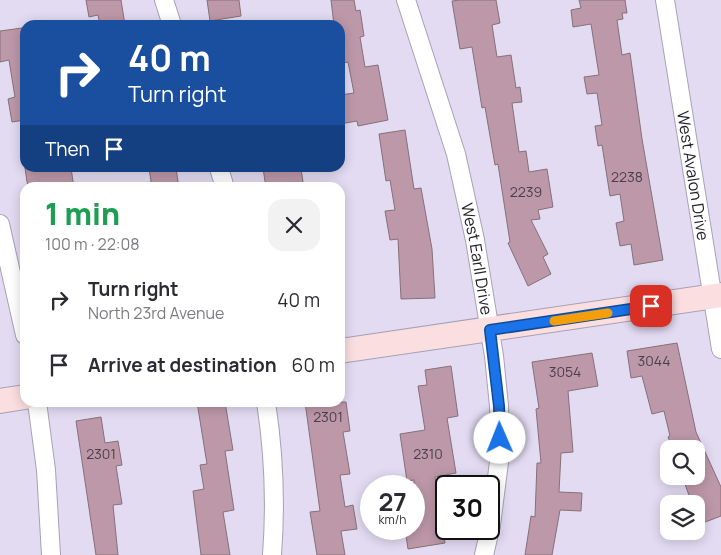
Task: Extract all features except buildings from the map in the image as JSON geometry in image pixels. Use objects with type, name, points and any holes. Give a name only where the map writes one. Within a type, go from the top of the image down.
[{"type":"street","points":[[164,0],[170,20]]},
{"type":"street","name":"West Earll Drive","points":[[406,0],[456,154],[475,240],[490,330],[499,406],[500,454],[492,525],[484,555]]},
{"type":"street","name":"West Avalon Drive","points":[[665,0],[717,296],[721,350]]},
{"type":"street","points":[[0,224],[20,313]]},
{"type":"street","points":[[345,351],[717,296]]},
{"type":"street","points":[[0,400],[20,398]]},
{"type":"street","points":[[38,407],[46,470],[50,555]]},
{"type":"street","points":[[267,407],[273,444],[276,507],[272,555]]},
{"type":"slow traffic","points":[[554,321],[608,313]]},
{"type":"route","points":[[500,438],[499,406],[490,330],[651,306]]}]
